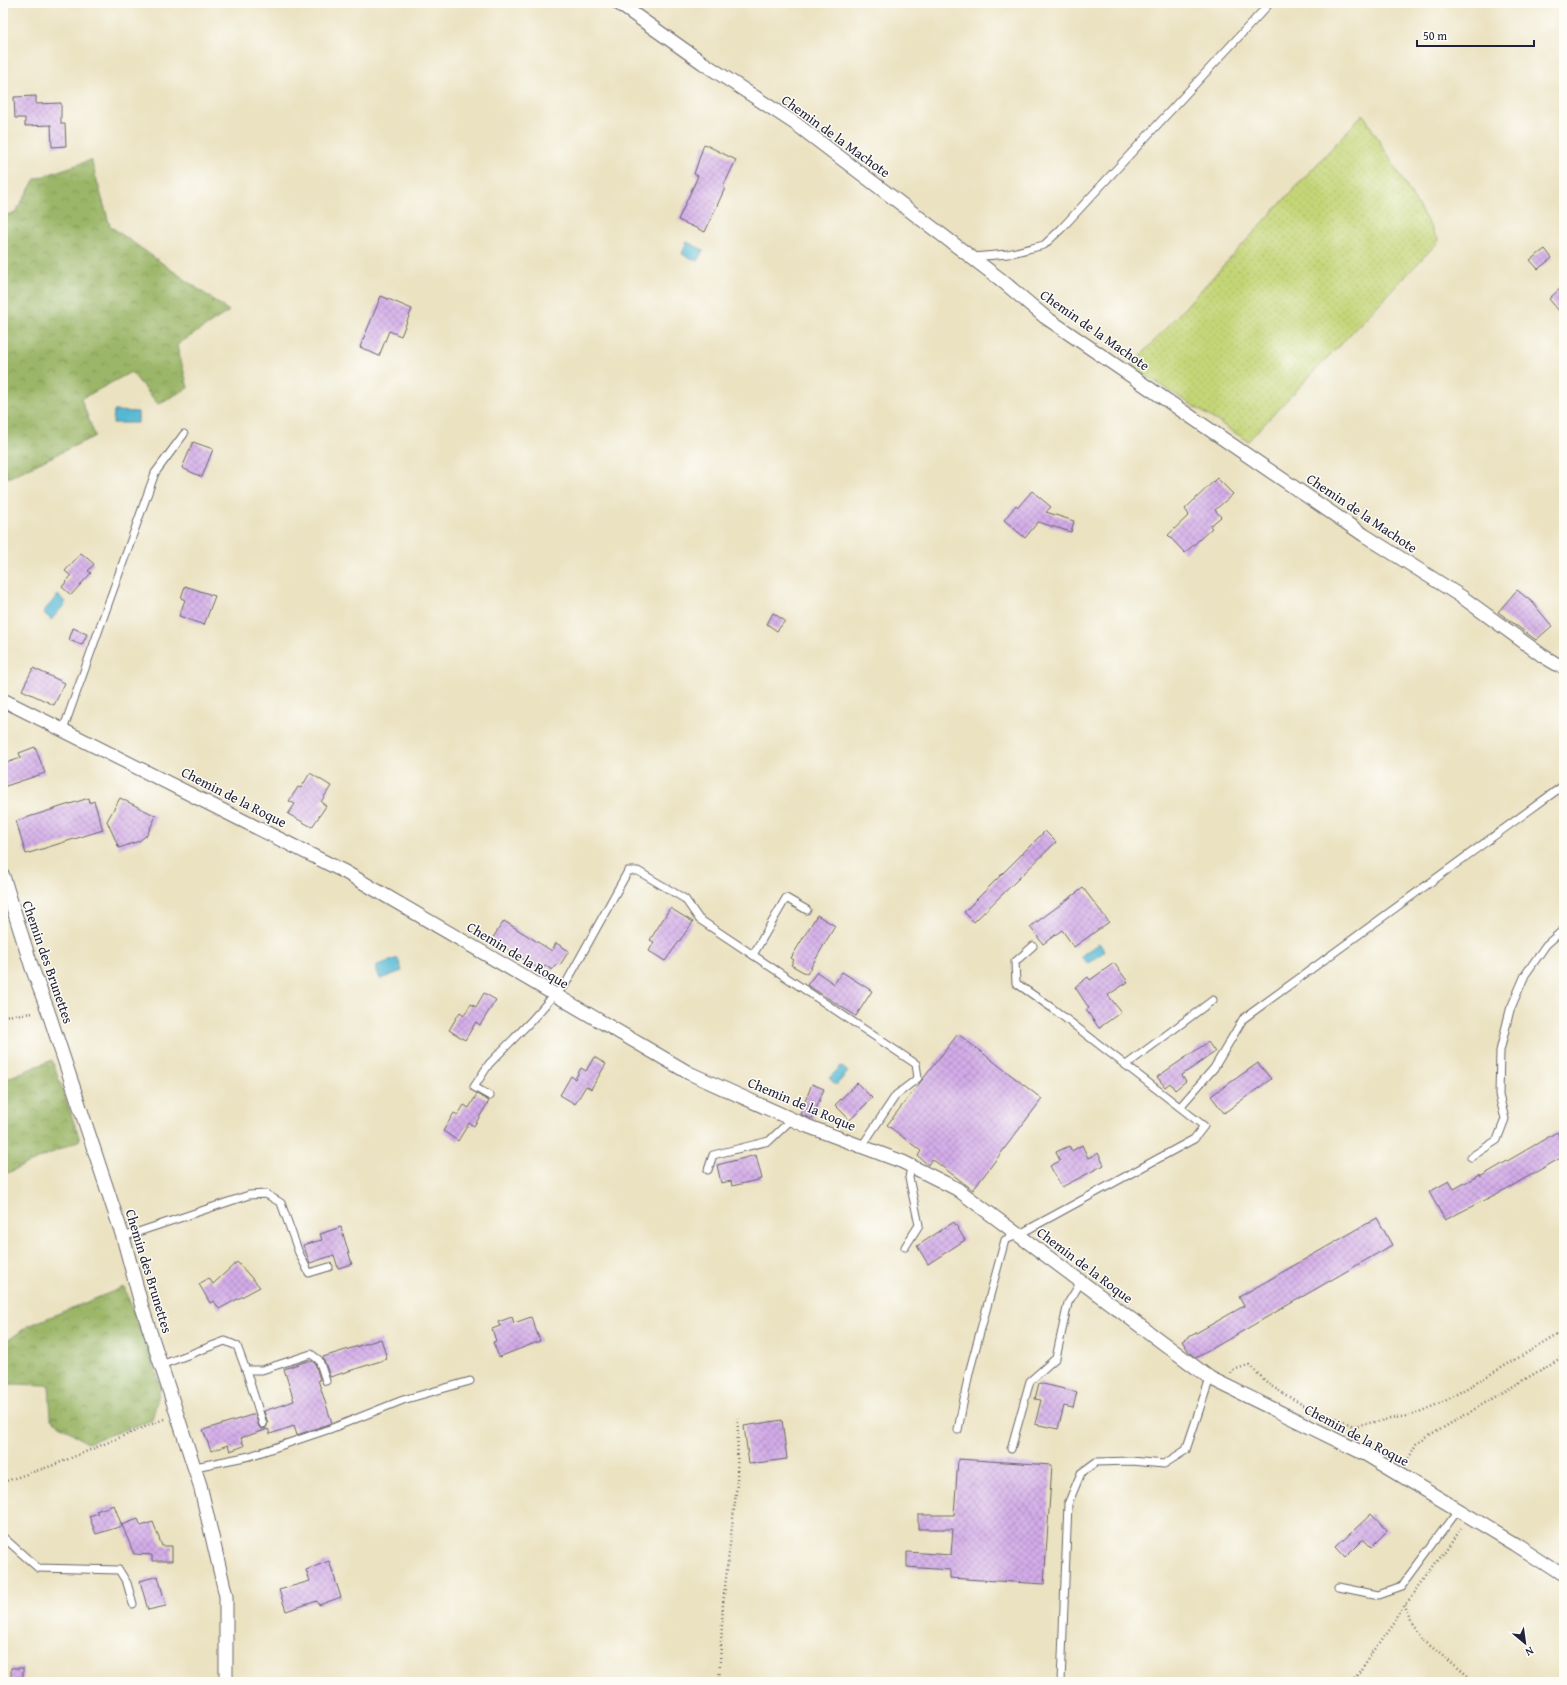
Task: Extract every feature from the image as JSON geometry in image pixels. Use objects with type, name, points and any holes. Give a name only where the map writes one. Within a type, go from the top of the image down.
[{"type":"street","name":"Chemin de la Machote","points":[[618,3],[703,63],[796,124],[971,258],[1045,317],[1358,530],[1462,597],[1543,656],[1564,667]]},
{"type":"street","name":"Chemin de la Roque","points":[[3,700],[345,872],[689,1073],[792,1119],[911,1166],[957,1189],[1210,1378],[1367,1455],[1472,1518],[1564,1576]]},
{"type":"street","name":"Chemin des Brunettes","points":[[3,876],[32,968],[48,1011],[123,1237],[142,1307],[200,1485],[226,1596],[226,1682]]},
{"type":"lane","points":[[971,258],[1008,254],[1044,245],[1061,229],[1270,3]]},
{"type":"lane","points":[[63,730],[155,473],[184,434]]},
{"type":"lane","points":[[1180,1107],[1214,1068],[1243,1019],[1564,786]]},
{"type":"lane","points":[[490,1096],[474,1087],[489,1064],[554,995],[565,986],[628,871],[638,871],[685,900],[699,919],[916,1064],[918,1078],[896,1094],[862,1146]]},
{"type":"lane","points":[[753,955],[786,898],[807,910]]},
{"type":"lane","points":[[1471,1157],[1497,1140],[1505,1119],[1499,1095],[1500,1051],[1510,1010],[1525,975],[1546,945],[1564,929]]},
{"type":"lane","points":[[958,1430],[969,1373],[1005,1240],[1018,1235],[1194,1139],[1204,1126],[1052,1008],[1016,983],[1015,962],[1034,946]]},
{"type":"lane","points":[[1126,1066],[1213,1000]]},
{"type":"lane","points":[[708,1170],[713,1156],[770,1141],[792,1119]]},
{"type":"lane","points":[[905,1246],[920,1225],[909,1178],[911,1166]]},
{"type":"lane","points":[[123,1237],[249,1195],[266,1194],[281,1203],[298,1253],[309,1273],[330,1266]]},
{"type":"lane","points":[[1011,1449],[1030,1381],[1056,1358],[1068,1303],[1081,1282]]},
{"type":"lane","points":[[161,1365],[225,1341],[237,1346],[263,1424]]},
{"type":"lane","points":[[246,1370],[262,1370],[311,1354],[319,1360],[326,1381]]},
{"type":"lane","points":[[1061,1682],[1068,1504],[1081,1473],[1096,1462],[1164,1464],[1186,1450],[1210,1378]]},
{"type":"lane","points":[[194,1467],[250,1456],[330,1428],[403,1400],[470,1381]]},
{"type":"lane","points":[[1339,1587],[1378,1595],[1401,1587],[1458,1510]]},
{"type":"lane","points":[[3,1537],[38,1568],[119,1570],[127,1583],[133,1604]]},
{"type":"path","points":[[3,1016],[48,1011]]},
{"type":"path","points":[[1223,1384],[1233,1370],[1249,1366],[1271,1386],[1311,1410],[1337,1418],[1353,1426],[1412,1415],[1444,1401],[1564,1331]]},
{"type":"path","points":[[1405,1466],[1416,1444],[1564,1356]]},
{"type":"path","points":[[3,1482],[54,1465],[177,1414]]},
{"type":"path","points":[[719,1682],[722,1604],[737,1484],[738,1415]]},
{"type":"path","points":[[1343,1443],[1353,1426]]},
{"type":"path","points":[[1352,1682],[1454,1538],[1472,1518]]},
{"type":"path","points":[[1407,1605],[1410,1622],[1422,1639],[1468,1677],[1471,1682]]},
{"type":"green space","points":[[1363,114],[1439,241],[1248,441],[1131,366]]},
{"type":"green space","points":[[91,160],[110,226],[229,311],[177,345],[188,388],[158,404],[131,372],[81,399],[95,436],[10,477],[3,477],[3,216],[15,213],[35,179]]},
{"type":"green space","points":[[52,1060],[80,1140],[3,1175],[3,1080]]},
{"type":"green space","points":[[124,1287],[161,1386],[152,1420],[87,1443],[51,1419],[49,1385],[3,1384],[3,1344],[28,1326]]},
{"type":"water","points":[[687,242],[703,250],[697,261],[682,254]]},
{"type":"water","points":[[114,411],[138,412],[138,423],[113,423]]},
{"type":"water","points":[[58,595],[66,603],[51,620],[43,612]]},
{"type":"water","points":[[1099,943],[1105,951],[1087,964],[1081,956]]},
{"type":"water","points":[[398,958],[402,971],[380,979],[375,966]]},
{"type":"water","points":[[841,1066],[848,1072],[836,1085],[829,1078]]},
{"type":"building","points":[[36,96],[36,104],[61,103],[61,124],[65,124],[66,146],[52,147],[51,125],[25,126],[25,118],[15,118],[14,97]]},
{"type":"building","points":[[704,144],[736,160],[723,187],[725,188],[705,232],[678,220],[698,176],[694,174]]},
{"type":"building","points":[[1545,249],[1552,258],[1538,269],[1530,260]]},
{"type":"building","points":[[1564,285],[1564,317],[1549,299]]},
{"type":"building","points":[[381,296],[412,309],[401,336],[389,331],[379,356],[360,347]]},
{"type":"building","points":[[193,442],[213,449],[202,477],[182,468]]},
{"type":"building","points":[[1217,478],[1233,494],[1215,510],[1221,517],[1210,526],[1212,528],[1185,553],[1168,535],[1189,515],[1185,509]]},
{"type":"building","points":[[1032,491],[1051,507],[1046,512],[1074,521],[1071,532],[1038,522],[1025,538],[1004,520],[1016,505],[1018,507]]},
{"type":"building","points":[[81,553],[94,564],[88,571],[91,573],[71,595],[62,587],[71,576],[65,571]]},
{"type":"building","points":[[185,586],[215,596],[204,625],[179,616],[185,600],[181,598]]},
{"type":"building","points":[[1517,590],[1532,602],[1552,626],[1536,640],[1498,612]]},
{"type":"building","points":[[773,613],[785,621],[777,631],[767,624]]},
{"type":"building","points":[[73,628],[87,634],[82,645],[69,640]]},
{"type":"building","points":[[33,668],[65,683],[54,705],[22,690]]},
{"type":"building","points":[[35,747],[45,773],[3,787],[3,764],[21,758],[19,753]]},
{"type":"building","points":[[310,773],[331,786],[321,802],[326,806],[312,827],[288,814],[295,804],[289,801],[298,787],[301,788]]},
{"type":"building","points":[[89,798],[90,803],[94,801],[103,830],[26,854],[16,821]]},
{"type":"building","points":[[120,798],[156,816],[147,835],[139,841],[119,848],[107,821]]},
{"type":"building","points":[[1045,831],[1056,842],[974,922],[964,912]]},
{"type":"building","points":[[1083,888],[1109,922],[1074,947],[1062,930],[1043,944],[1030,927]]},
{"type":"building","points":[[670,908],[693,922],[665,961],[649,951],[654,942],[650,940]]},
{"type":"building","points":[[817,915],[835,926],[807,974],[791,965],[794,960],[791,958]]},
{"type":"building","points":[[504,921],[552,951],[556,943],[569,951],[560,965],[557,964],[552,970],[545,965],[542,971],[492,939]]},
{"type":"building","points":[[1114,963],[1128,982],[1108,995],[1121,1012],[1099,1028],[1086,1010],[1089,1008],[1075,987],[1088,977],[1090,980]]},
{"type":"building","points":[[817,972],[834,984],[842,972],[872,991],[856,1016],[807,985]]},
{"type":"building","points":[[484,993],[496,1000],[480,1025],[476,1022],[465,1040],[449,1030],[460,1012],[464,1015],[471,1004],[476,1007]]},
{"type":"building","points":[[958,1034],[1042,1099],[973,1190],[932,1159],[928,1165],[918,1156],[921,1151],[887,1125]]},
{"type":"building","points":[[1208,1042],[1215,1052],[1182,1075],[1186,1081],[1175,1090],[1170,1083],[1165,1087],[1157,1077]]},
{"type":"building","points":[[594,1057],[606,1064],[591,1089],[586,1086],[575,1104],[560,1095],[571,1076],[575,1079],[581,1068],[586,1071]]},
{"type":"building","points":[[1258,1063],[1271,1079],[1224,1113],[1211,1096]]},
{"type":"building","points":[[857,1083],[872,1098],[850,1120],[835,1105]]},
{"type":"building","points":[[812,1084],[824,1089],[812,1119],[800,1114]]},
{"type":"building","points":[[477,1094],[489,1101],[474,1126],[469,1123],[458,1141],[443,1131],[454,1113],[458,1115],[464,1105],[469,1108]]},
{"type":"building","points":[[1557,1132],[1564,1146],[1564,1156],[1510,1187],[1445,1220],[1429,1192],[1449,1181],[1454,1189],[1479,1175],[1480,1177]]},
{"type":"building","points":[[1082,1145],[1088,1158],[1098,1153],[1104,1165],[1062,1187],[1050,1166],[1060,1161],[1056,1152],[1069,1146],[1072,1151]]},
{"type":"building","points":[[756,1155],[762,1179],[732,1186],[731,1181],[721,1183],[717,1165]]},
{"type":"building","points":[[1377,1218],[1392,1245],[1196,1358],[1189,1352],[1182,1341],[1244,1306],[1239,1297]]},
{"type":"building","points":[[954,1222],[965,1240],[928,1264],[917,1246]]},
{"type":"building","points":[[341,1227],[352,1264],[338,1268],[334,1255],[310,1263],[303,1245],[322,1240],[320,1234]]},
{"type":"building","points":[[237,1262],[260,1287],[219,1309],[214,1301],[210,1303],[199,1284],[209,1278],[213,1284]]},
{"type":"building","points":[[512,1317],[514,1323],[531,1317],[540,1341],[499,1357],[493,1342],[496,1341],[492,1329],[500,1326],[498,1322]]},
{"type":"building","points":[[381,1339],[387,1359],[330,1377],[323,1357]]},
{"type":"building","points":[[307,1361],[315,1363],[320,1380],[318,1380],[332,1423],[297,1435],[294,1426],[270,1434],[268,1429],[241,1438],[244,1446],[230,1451],[228,1445],[211,1451],[203,1430],[255,1414],[259,1427],[262,1429],[266,1428],[268,1423],[264,1411],[294,1401],[284,1369]]},
{"type":"building","points":[[1039,1383],[1077,1392],[1073,1408],[1064,1406],[1058,1429],[1035,1424],[1041,1400],[1035,1399]]},
{"type":"building","points":[[782,1420],[787,1459],[749,1464],[744,1426]]},
{"type":"building","points":[[958,1459],[1052,1465],[1044,1584],[950,1578],[950,1570],[907,1567],[907,1552],[951,1555],[953,1529],[918,1529],[918,1515],[954,1515]]},
{"type":"building","points":[[114,1505],[122,1526],[96,1534],[89,1516],[98,1513],[96,1511]]},
{"type":"building","points":[[1371,1514],[1387,1531],[1371,1547],[1363,1539],[1345,1557],[1336,1547]]},
{"type":"building","points":[[138,1519],[141,1526],[153,1522],[162,1546],[172,1546],[172,1561],[152,1561],[152,1555],[134,1554],[122,1525]]},
{"type":"building","points":[[329,1561],[341,1597],[319,1605],[317,1601],[286,1611],[279,1590],[310,1581],[306,1570]]},
{"type":"building","points":[[158,1576],[166,1606],[148,1610],[140,1581]]},
{"type":"building","points":[[11,1668],[23,1668],[23,1682],[11,1682]]}]
